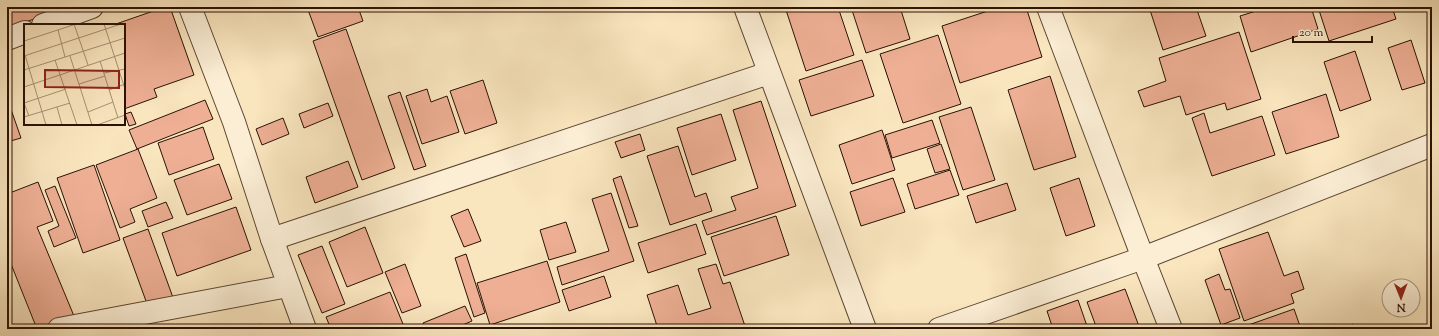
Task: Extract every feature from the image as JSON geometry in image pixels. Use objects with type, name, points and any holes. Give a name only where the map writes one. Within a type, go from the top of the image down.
[{"type":"street","points":[[46,24],[92,7]]},
{"type":"street","points":[[190,7],[234,122],[272,240],[305,329]]},
{"type":"street","points":[[745,7],[865,329]]},
{"type":"street","points":[[1048,7],[1171,329]]},
{"type":"street","points":[[7,38],[24,32]]},
{"type":"street","points":[[272,240],[769,74]]},
{"type":"street","points":[[939,329],[1143,258],[1432,145]]},
{"type":"street","points":[[59,329],[288,286]]},
{"type":"building","points":[[7,7],[59,7],[60,10],[11,27]]},
{"type":"building","points":[[165,7],[170,7],[194,75],[154,89],[157,97],[125,109],[125,24],[116,24]]},
{"type":"building","points":[[307,7],[358,7],[363,21],[318,37]]},
{"type":"building","points":[[785,7],[838,7],[854,55],[806,71]]},
{"type":"building","points":[[851,7],[900,7],[910,39],[866,53]]},
{"type":"building","points":[[1000,7],[1026,7],[1042,57],[960,83],[942,26]]},
{"type":"building","points":[[1149,7],[1196,7],[1206,36],[1163,50]]},
{"type":"building","points":[[1269,7],[1311,7],[1318,29],[1251,52],[1240,16]]},
{"type":"building","points":[[1318,7],[1392,7],[1396,19],[1329,41]]},
{"type":"building","points":[[346,29],[395,168],[362,180],[313,41]]},
{"type":"building","points":[[1239,32],[1261,99],[1227,110],[1225,103],[1186,115],[1180,96],[1144,107],[1138,91],[1166,81],[1159,58]]},
{"type":"building","points":[[938,35],[961,104],[903,123],[880,54]]},
{"type":"building","points":[[1411,40],[1425,83],[1402,90],[1388,48]]},
{"type":"building","points":[[1355,51],[1371,100],[1340,111],[1324,62]]},
{"type":"building","points":[[862,60],[874,96],[811,116],[799,80]]},
{"type":"building","points":[[1050,76],[1076,157],[1034,170],[1008,90]]},
{"type":"building","points":[[483,80],[497,123],[465,134],[450,91]]},
{"type":"building","points":[[427,89],[431,102],[447,96],[459,132],[422,144],[406,96]]},
{"type":"building","points":[[400,92],[426,166],[414,170],[388,96]]},
{"type":"building","points":[[1326,94],[1339,137],[1286,154],[1272,112]]},
{"type":"building","points":[[7,98],[21,138],[7,142]]},
{"type":"building","points":[[205,100],[213,119],[137,149],[129,130]]},
{"type":"building","points":[[761,101],[796,206],[707,235],[702,221],[736,210],[731,197],[758,188],[733,110]]},
{"type":"building","points":[[328,103],[333,116],[304,128],[299,114]]},
{"type":"building","points":[[971,107],[995,180],[963,190],[939,117]]},
{"type":"building","points":[[131,112],[136,124],[129,126],[125,114]]},
{"type":"building","points":[[1204,113],[1210,133],[1262,116],[1275,155],[1212,176],[1192,118]]},
{"type":"building","points":[[721,114],[736,160],[692,175],[677,128]]},
{"type":"building","points":[[283,118],[289,134],[262,145],[256,129]]},
{"type":"building","points":[[932,120],[940,143],[892,158],[885,135]]},
{"type":"building","points":[[203,127],[214,159],[169,175],[158,143]]},
{"type":"building","points":[[882,130],[895,170],[852,184],[839,145]]},
{"type":"building","points":[[640,134],[645,150],[621,158],[615,142]]},
{"type":"building","points":[[941,144],[950,169],[935,173],[927,149]]},
{"type":"building","points":[[678,146],[695,197],[706,193],[712,211],[670,225],[647,156]]},
{"type":"building","points":[[138,149],[157,198],[130,209],[135,222],[120,228],[96,165]]},
{"type":"building","points":[[348,161],[358,187],[315,203],[306,177]]},
{"type":"building","points":[[219,164],[232,199],[187,215],[174,180]]},
{"type":"building","points":[[94,165],[120,240],[83,253],[57,178]]},
{"type":"building","points":[[950,170],[959,195],[915,209],[907,184]]},
{"type":"building","points":[[621,176],[638,226],[629,228],[613,179]]},
{"type":"building","points":[[893,178],[905,212],[861,226],[850,192]]},
{"type":"building","points":[[1079,178],[1095,226],[1066,236],[1050,188]]},
{"type":"building","points":[[38,182],[53,221],[37,227],[74,316],[41,329],[37,329],[7,254],[7,194]]},
{"type":"building","points":[[1007,183],[1016,210],[976,223],[967,196]]},
{"type":"building","points":[[55,186],[76,238],[54,247],[48,231],[59,226],[45,190]]},
{"type":"building","points":[[611,193],[634,261],[562,285],[557,267],[609,251],[592,199]]},
{"type":"building","points":[[166,202],[173,218],[148,227],[142,211]]},
{"type":"building","points":[[236,207],[251,250],[177,276],[162,233]]},
{"type":"building","points":[[468,209],[481,241],[464,247],[451,216]]},
{"type":"building","points":[[776,216],[789,255],[724,276],[711,237]]},
{"type":"building","points":[[566,222],[576,252],[549,260],[540,230]]},
{"type":"building","points":[[696,224],[706,254],[648,273],[638,243]]},
{"type":"building","points":[[365,227],[383,273],[347,287],[329,242]]},
{"type":"building","points":[[148,229],[175,303],[150,312],[123,238]]},
{"type":"building","points":[[1268,232],[1284,276],[1298,271],[1304,289],[1291,294],[1294,303],[1244,321],[1219,249]]},
{"type":"building","points":[[322,246],[345,304],[322,313],[298,255]]},
{"type":"building","points":[[466,254],[485,313],[474,317],[455,258]]},
{"type":"building","points":[[547,261],[560,302],[490,325],[477,283]]},
{"type":"building","points":[[405,264],[421,306],[402,313],[385,272]]},
{"type":"building","points":[[716,264],[723,284],[730,282],[746,329],[658,329],[647,295],[678,285],[688,315],[711,308],[698,269]]},
{"type":"building","points":[[1219,274],[1225,290],[1230,289],[1240,318],[1221,325],[1205,280]]},
{"type":"building","points":[[604,276],[611,297],[569,311],[562,290]]},
{"type":"building","points":[[1125,289],[1140,329],[1097,329],[1087,302]]},
{"type":"building","points":[[390,292],[405,329],[331,329],[326,317]]},
{"type":"building","points":[[1078,300],[1088,329],[1053,329],[1047,311]]},
{"type":"building","points":[[465,306],[472,321],[453,329],[425,329],[423,323]]},
{"type":"building","points":[[1294,309],[1301,329],[1237,329]]},
{"type":"building","points":[[261,324],[263,329],[249,329]]},
{"type":"building","points":[[1353,324],[1354,329],[1338,329]]}]
